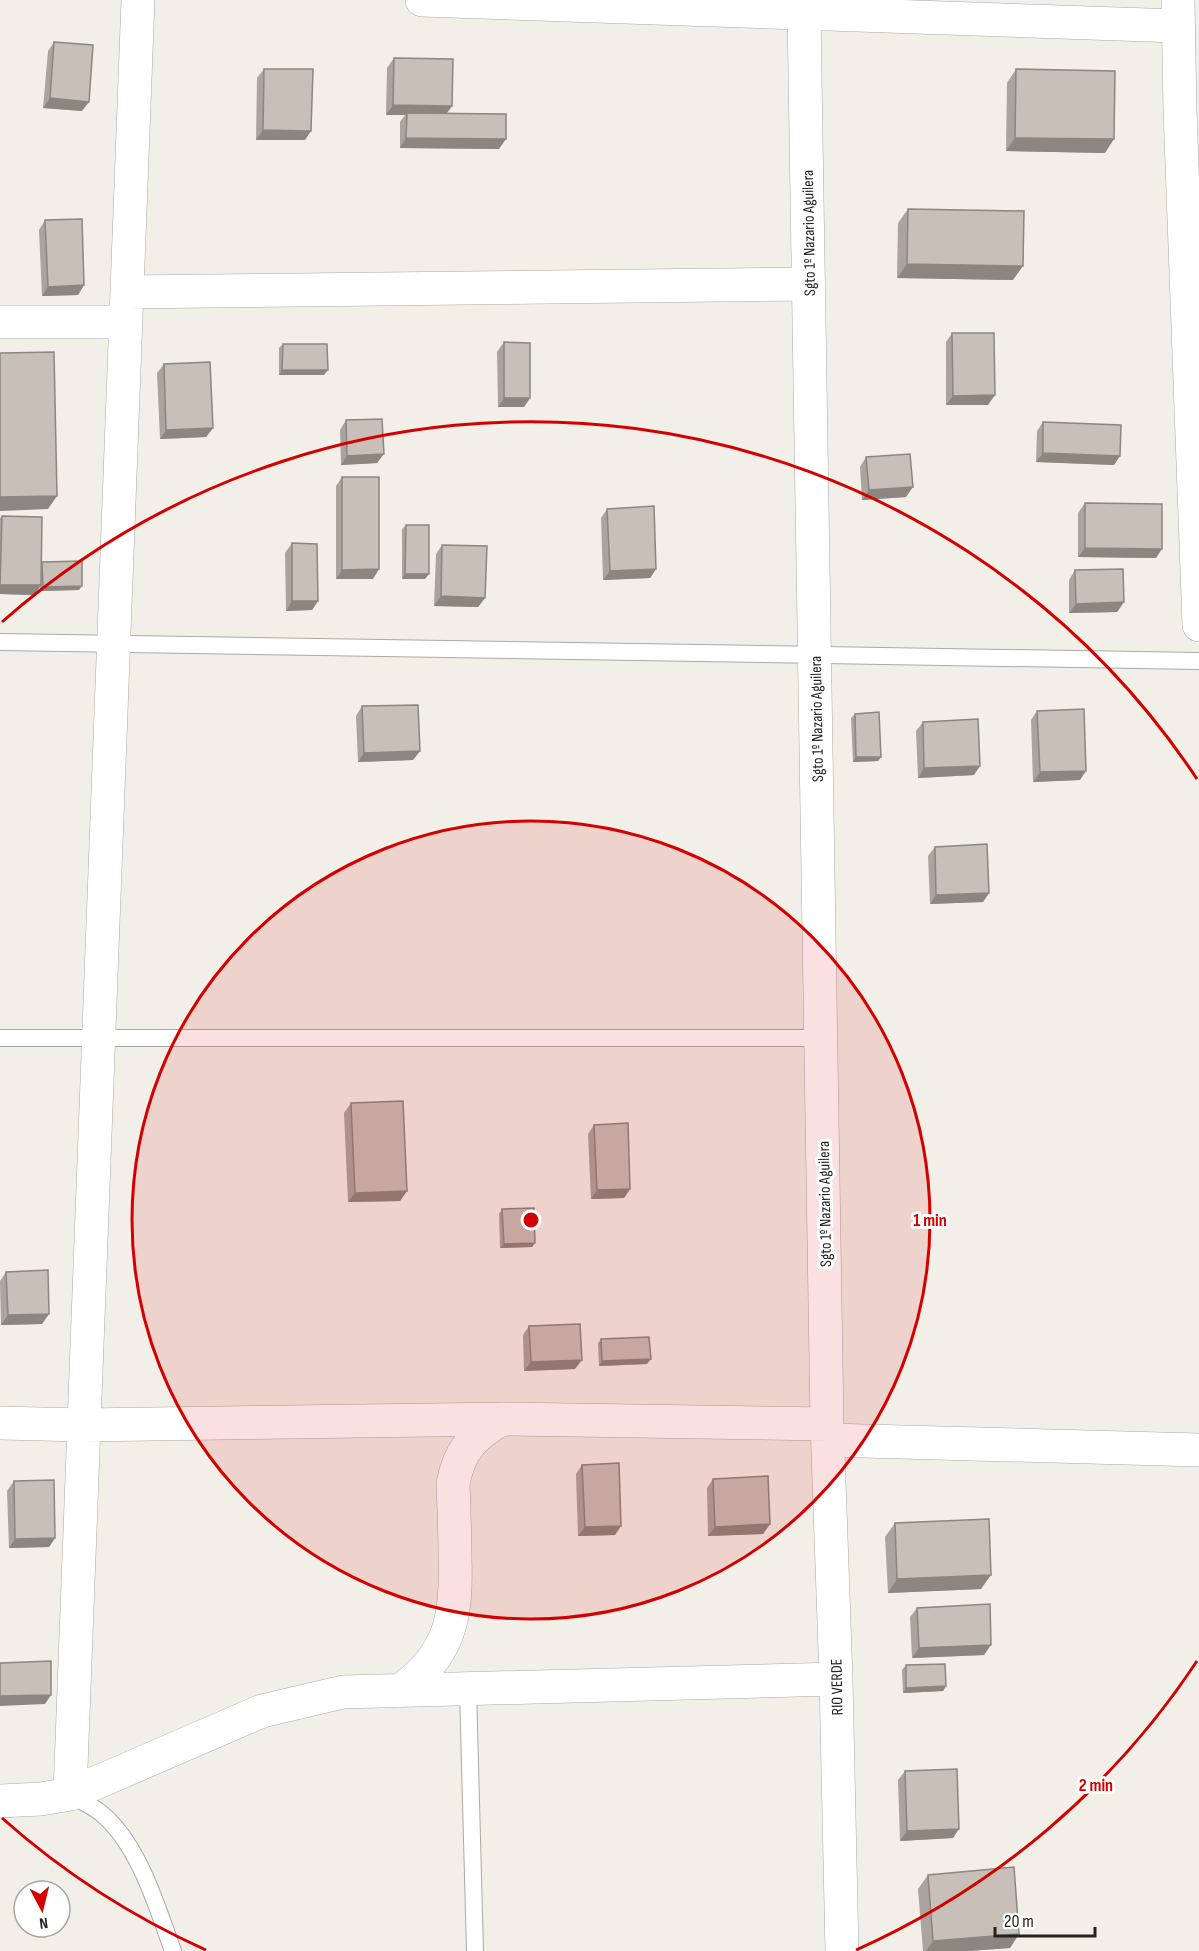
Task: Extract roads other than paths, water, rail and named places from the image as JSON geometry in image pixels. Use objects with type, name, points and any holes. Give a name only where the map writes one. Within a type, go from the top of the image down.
[{"type":"street","points":[[70,1794],[138,0]]},
{"type":"street","points":[[422,0],[804,13],[1178,13],[1189,111],[1199,625]]},
{"type":"street","name":"Sgto 1º Nazario Aguilera","points":[[804,13],[828,1432]]},
{"type":"street","points":[[0,322],[127,307],[809,284]]},
{"type":"street","points":[[400,1691],[432,1662],[448,1635],[452,1621],[456,1593],[453,1484],[456,1468],[472,1440],[484,1429],[502,1419]]},
{"type":"street","points":[[0,1423],[84,1425],[502,1419],[1199,1450]]},
{"type":"street","name":"RIO VERDE","points":[[828,1432],[842,1951]]},
{"type":"street","points":[[0,1801],[40,1799],[70,1794],[262,1711],[343,1692],[836,1678]]},
{"type":"lane","points":[[0,642],[1199,661]]},
{"type":"lane","points":[[0,1038],[821,1038]]},
{"type":"lane","points":[[468,1689],[475,1951]]},
{"type":"lane","points":[[70,1794],[102,1814],[122,1837],[138,1863],[157,1906],[172,1951]]}]
